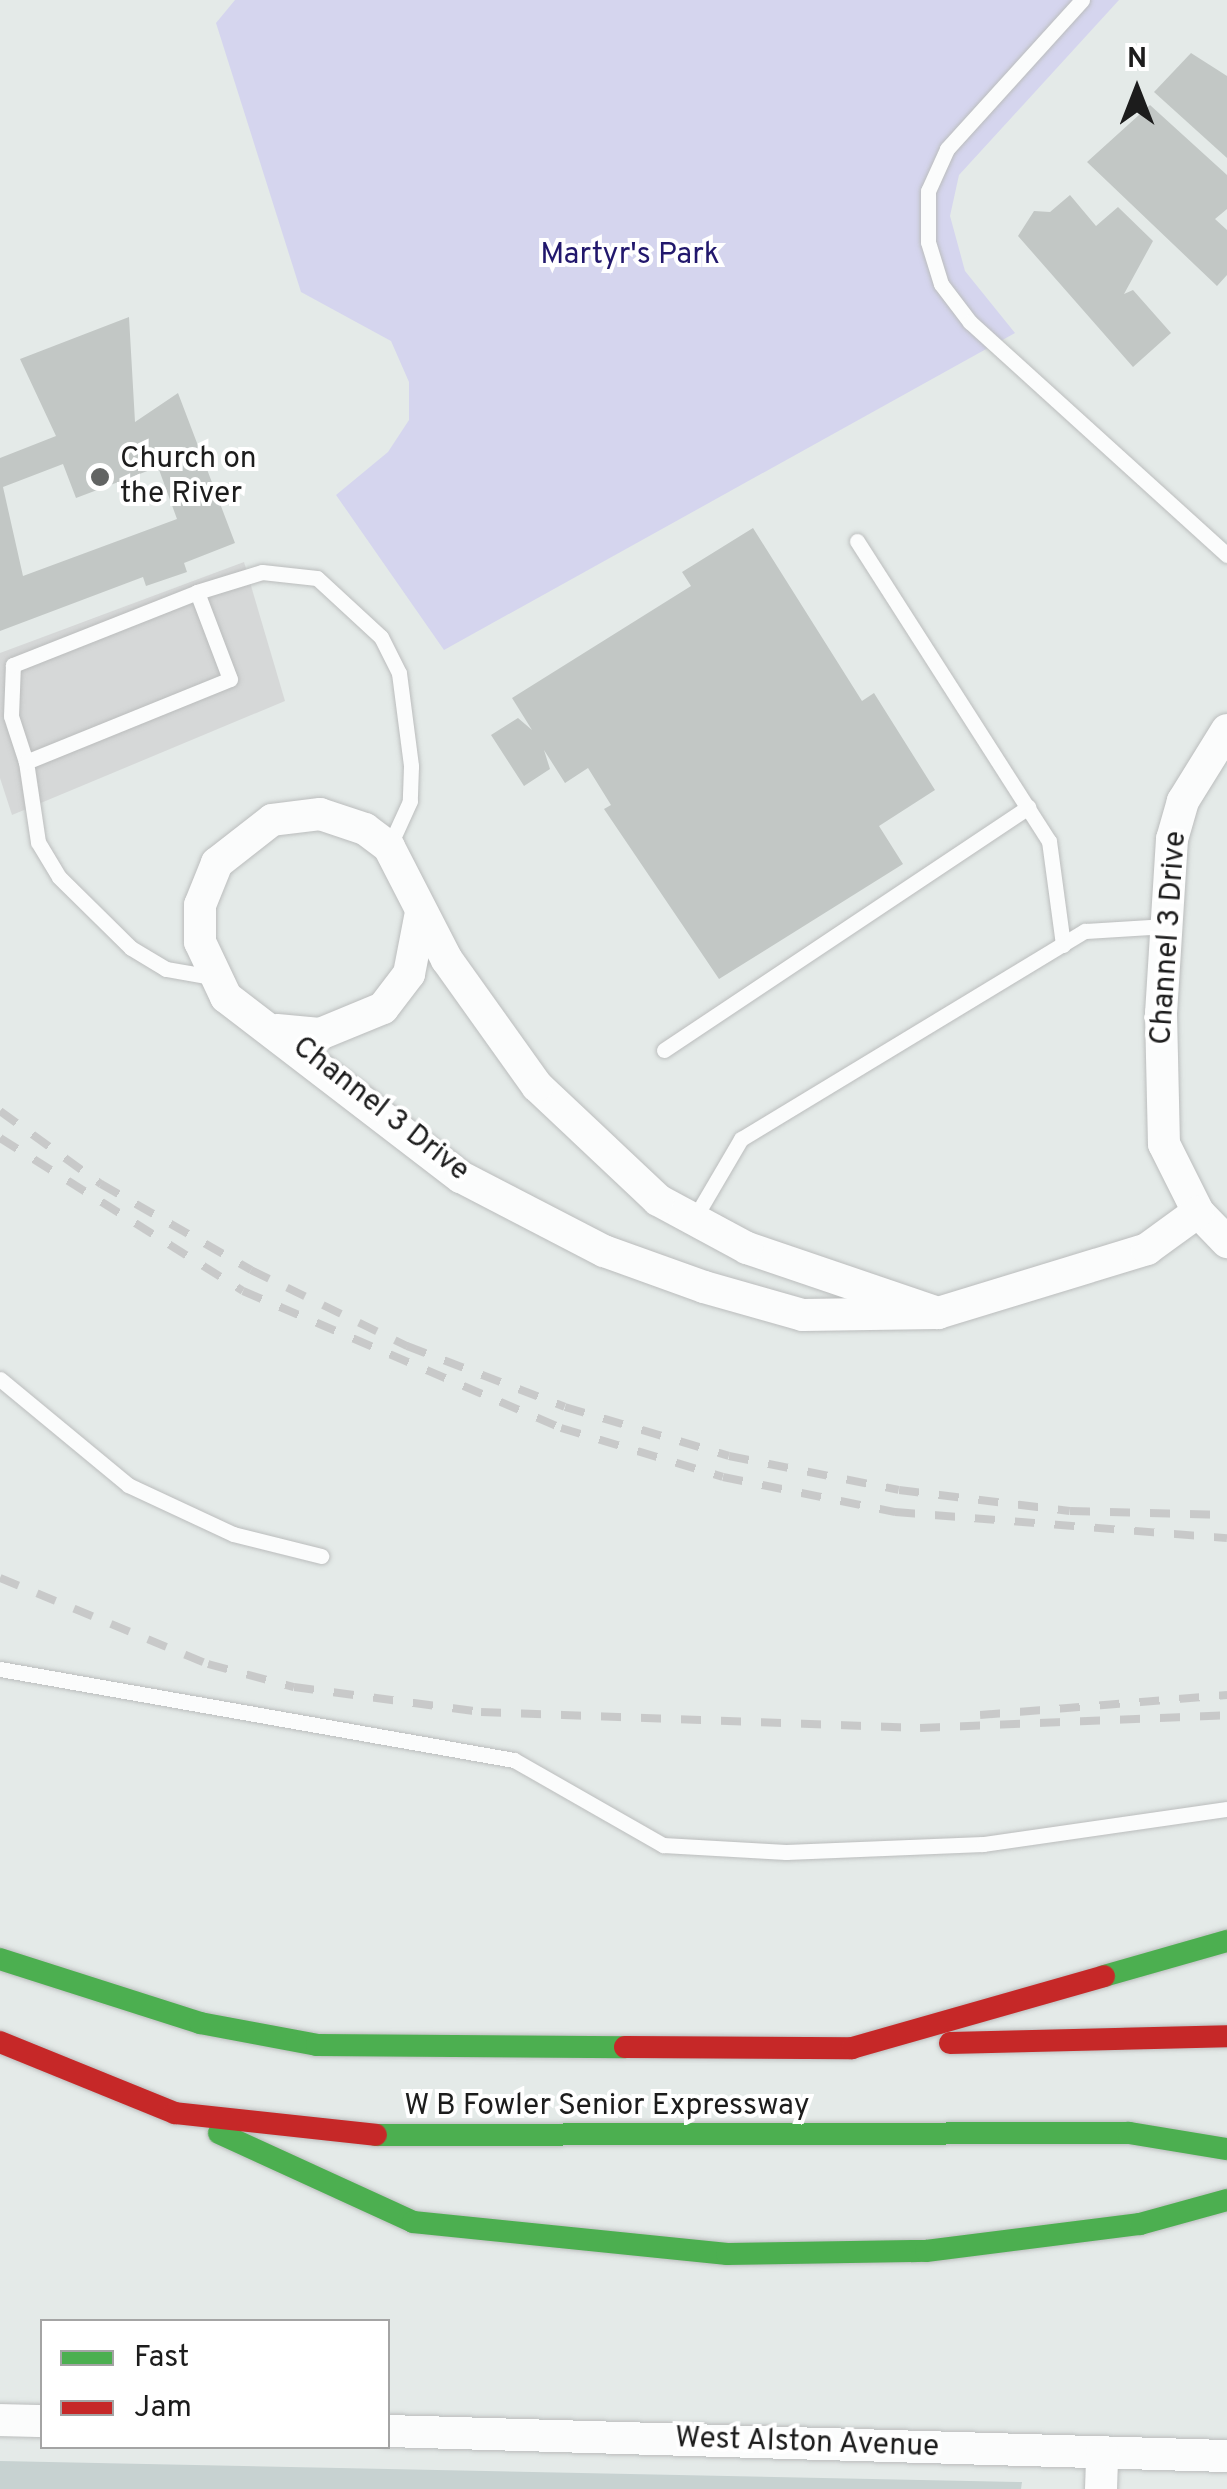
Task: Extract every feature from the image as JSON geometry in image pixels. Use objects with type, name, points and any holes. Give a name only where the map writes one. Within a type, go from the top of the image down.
[{"type":"highway","points":[[852,2048],[1227,1941]]},
{"type":"highway","points":[[0,1958],[183,2018],[317,2045],[852,2048],[1227,2036]]},
{"type":"highway","name":"W B Fowler Senior Expressway","points":[[0,2042],[175,2113],[414,2139],[552,2142],[1128,2132],[1227,2149]]},
{"type":"highway","points":[[175,2113],[414,2222],[727,2254],[926,2252],[1140,2224],[1227,2200]]},
{"type":"street","name":"Channel 3 Drive","points":[[1227,730],[1182,802],[1167,926],[1164,1144],[1198,1212],[1227,1242]]},
{"type":"street","points":[[212,978],[200,905],[216,863],[252,829],[320,814],[390,846],[420,912],[537,1086],[658,1200],[747,1248],[938,1313]]},
{"type":"street","name":"Channel 3 Drive","points":[[277,1030],[320,1034],[383,1008],[409,974],[420,912]]},
{"type":"street","name":"Channel 3 Drive","points":[[212,978],[462,1177],[604,1251],[804,1315],[938,1313],[1147,1249],[1198,1212]]},
{"type":"street","points":[[0,2420],[40,2422]]},
{"type":"street","name":"West Alston Avenue","points":[[390,2431],[1227,2456]]},
{"type":"street","points":[[1102,2452],[1102,2489]]},
{"type":"lane","points":[[1082,0],[947,149],[928,191],[928,242],[941,284],[970,322],[1227,555]]},
{"type":"lane","points":[[858,541],[1050,840],[1063,945]]},
{"type":"lane","points":[[212,978],[166,969],[132,948],[59,877],[38,842],[26,762],[12,716],[12,665],[198,592],[262,572],[318,578],[381,638],[399,673],[411,766],[410,802],[390,846]]},
{"type":"lane","points":[[26,762],[230,678],[198,592]]},
{"type":"lane","points":[[664,1050],[1028,807]]},
{"type":"lane","points":[[694,1219],[741,1139],[1080,934],[1167,926]]},
{"type":"lane","points":[[0,1379],[128,1485],[233,1534],[321,1556]]},
{"type":"lane","points":[[0,1669],[514,1760],[663,1845],[786,1852],[984,1844],[1227,1808]]},
{"type":"shaded area","points":[[244,562],[285,701],[12,815],[0,778],[0,653]]},
{"type":"shaded area","points":[[0,2461],[1022,2482],[1021,2489],[0,2489]]},
{"type":"green space","name":"Martyr's Park","points":[[235,0],[1119,0],[959,175],[950,216],[965,271],[1015,333],[444,650],[336,495],[388,452],[409,420],[409,382],[391,341],[301,292],[216,23]]},
{"type":"building","points":[[1191,53],[1227,76],[1227,158],[1154,92]]},
{"type":"building","points":[[1150,105],[1227,175],[1227,209],[1215,219],[1227,230],[1227,275],[1217,286],[1087,162]]},
{"type":"building","points":[[1070,195],[1096,226],[1118,207],[1153,241],[1124,294],[1133,290],[1171,333],[1133,367],[1018,236],[1034,211],[1050,212]]},
{"type":"building","name":"Church on the River","points":[[129,317],[135,422],[178,393],[235,543],[184,563],[187,572],[146,586],[143,577],[0,631],[0,458],[56,436],[20,359]],"holes":[[[63,464],[76,498],[158,467],[177,519],[23,576],[3,487]]]},
{"type":"building","points":[[753,528],[862,701],[874,693],[935,790],[879,826],[903,864],[719,979],[604,809],[611,805],[588,768],[565,783],[544,750],[550,769],[524,786],[491,735],[518,718],[532,730],[512,698],[691,586],[682,572]]},
{"type":"railway","points":[[0,1111],[101,1184],[251,1270],[407,1346],[565,1407],[729,1456],[899,1490],[1070,1511],[1227,1515]]},
{"type":"railway","points":[[0,1138],[243,1291],[561,1428],[723,1477],[895,1512],[1227,1538]]},
{"type":"railway","points":[[0,1578],[208,1664],[294,1687],[481,1712],[920,1728],[1227,1715]]},
{"type":"railway","points":[[980,1715],[1227,1695]]},
{"type":"traffic: fast","points":[[1104,1976],[1227,1941]]},
{"type":"traffic: fast","points":[[0,1959],[200,2023],[317,2045],[625,2047]]},
{"type":"traffic: fast","points":[[219,2133],[413,2222],[727,2254],[926,2251],[1140,2224],[1227,2200]]},
{"type":"traffic: fast","points":[[376,2135],[1129,2133],[1227,2149]]},
{"type":"traffic: jam","points":[[625,2047],[852,2048],[1104,1976]]},
{"type":"traffic: jam","points":[[950,2043],[1227,2036]]},
{"type":"traffic: jam","points":[[0,2042],[175,2113],[376,2135]]},
{"type":"place","name":"Church on the River","points":[[100,477]]}]
